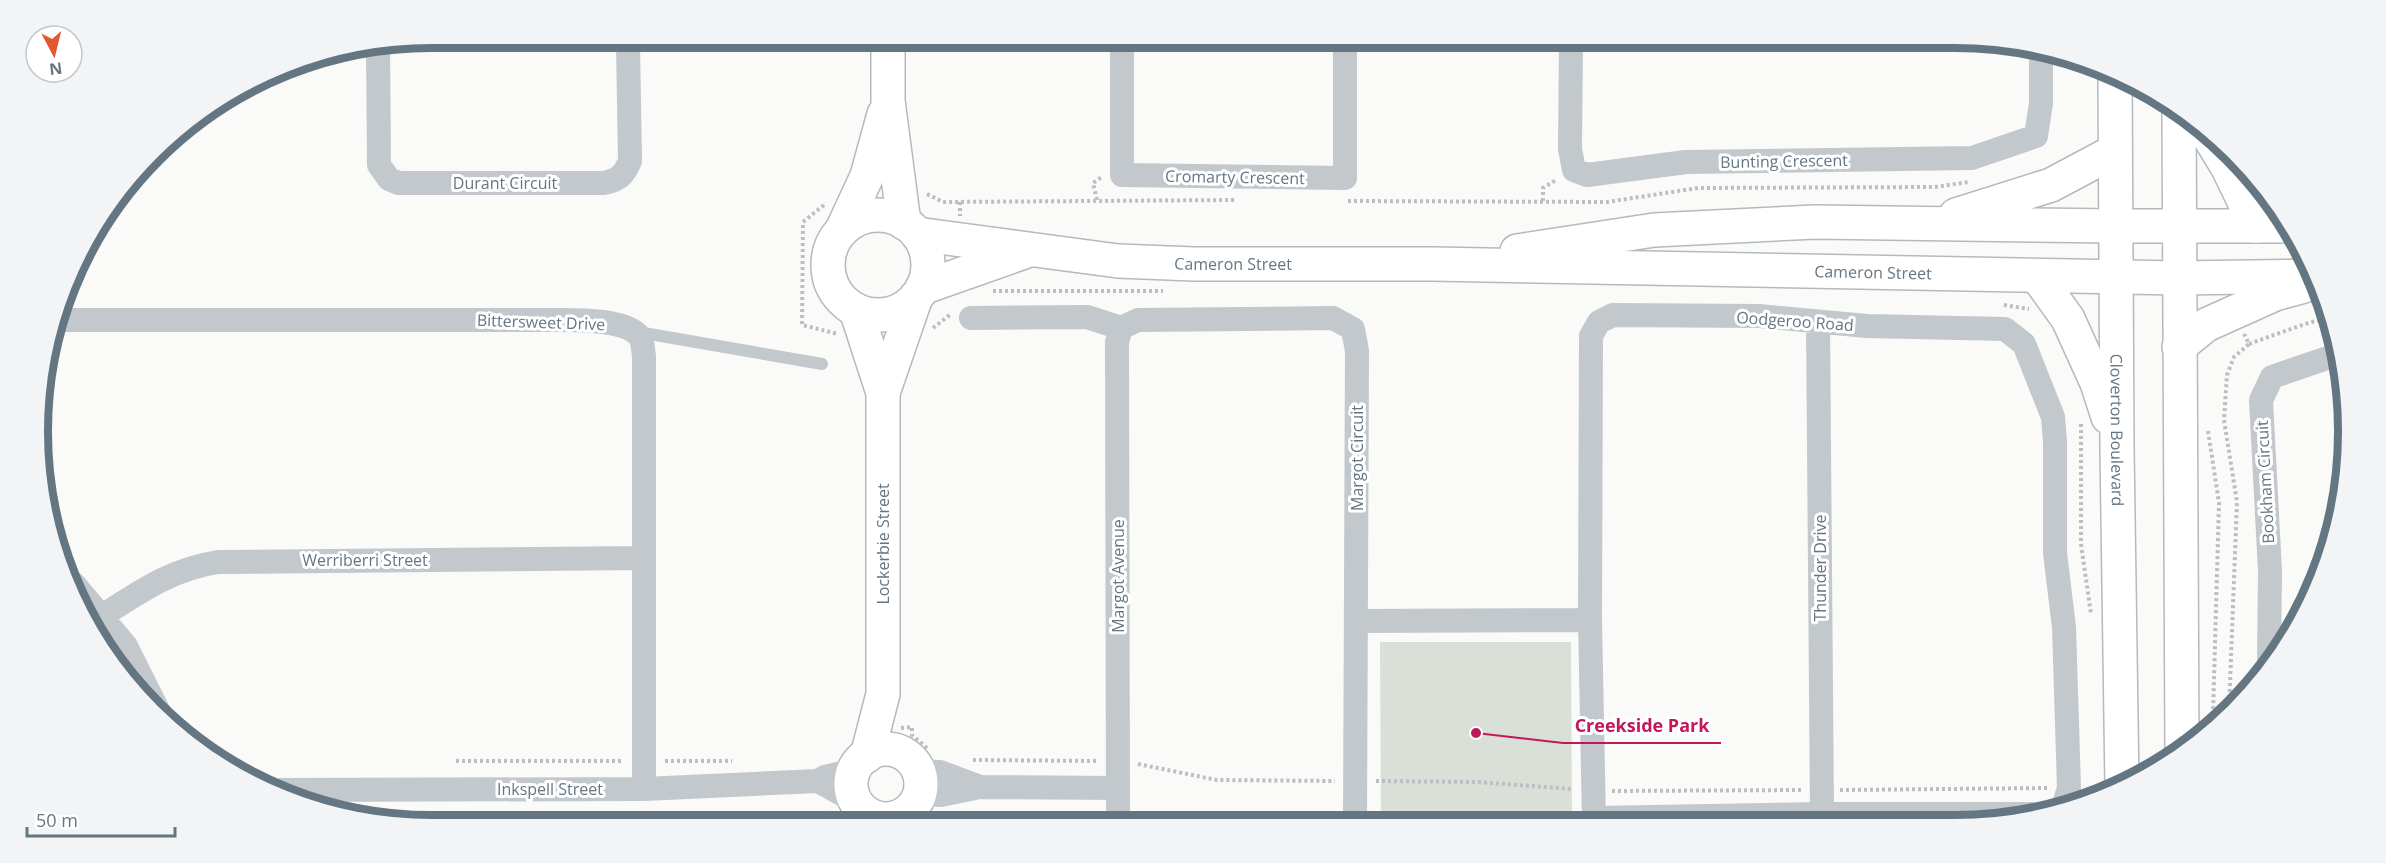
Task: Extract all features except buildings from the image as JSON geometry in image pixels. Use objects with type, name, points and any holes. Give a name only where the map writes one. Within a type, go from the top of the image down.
[{"type":"street","name":"Durant Circuit","points":[[378,51],[379,165],[389,179],[399,183],[604,183],[615,181],[625,173],[630,161],[628,48]]},
{"type":"street","points":[[883,393],[928,266],[925,249],[910,228],[898,177],[888,101],[888,48]]},
{"type":"street","name":"Cromarty Crescent","points":[[1122,48],[1122,176],[1345,178],[1345,48]]},
{"type":"street","points":[[1571,48],[1570,149],[1574,170]]},
{"type":"street","name":"Bunting Crescent","points":[[1574,170],[1587,175],[1686,162],[1972,158],[2036,136],[2041,103],[2041,58]]},
{"type":"street","name":"Cloverton Boulevard","points":[[2115,84],[2116,448],[2122,776]]},
{"type":"street","points":[[888,101],[867,176],[842,230],[833,243],[828,258],[828,274],[838,295],[856,310],[871,314],[886,314],[903,308],[919,293],[1035,249]]},
{"type":"street","points":[[2179,121],[2182,740]]},
{"type":"street","points":[[1922,224],[1982,208],[2050,184],[2115,151]]},
{"type":"street","points":[[2220,154],[2256,226]]},
{"type":"street","points":[[842,230],[854,221],[871,216],[888,216],[910,228]]},
{"type":"street","name":"Cameron Street","points":[[1432,264],[1654,230],[1815,222],[2178,227],[2278,226]]},
{"type":"street","name":"Cameron Street","points":[[910,228],[1035,249],[1118,261],[1150,263],[1432,264],[2178,278],[2305,276]]},
{"type":"street","points":[[2037,276],[2068,319],[2097,383],[2116,448]]},
{"type":"street","points":[[2179,347],[2206,325],[2275,294],[2309,284]]},
{"type":"street","points":[[856,310],[883,393]]},
{"type":"street","points":[[963,315],[1087,317],[1121,328]]},
{"type":"street","name":"Oodgeroo Road","points":[[1594,815],[1590,620],[1591,336],[1599,322],[1613,315],[1759,316],[1867,326],[2005,329],[2024,344],[2053,417],[2055,553],[2064,627],[2067,796]]},
{"type":"street","name":"Margot Circuit","points":[[1121,328],[1138,320],[1333,318],[1353,329],[1357,351],[1355,815]]},
{"type":"street","name":"Bittersweet Drive","points":[[64,320],[582,321],[610,324],[634,331]]},
{"type":"street","name":"Thunder Drive","points":[[1818,322],[1822,814]]},
{"type":"street","name":"Margot Avenue","points":[[1119,815],[1117,342],[1121,328]]},
{"type":"street","points":[[634,331],[642,340],[644,356],[642,558],[644,789]]},
{"type":"street","name":"Bookham Circuit","points":[[2269,651],[2270,560],[2261,400],[2272,377],[2331,357]]},
{"type":"street","name":"Lockerbie Street","points":[[883,393],[883,694],[892,784]]},
{"type":"street","name":"Werriberri Street","points":[[102,616],[145,588],[174,573],[218,561],[642,558]]},
{"type":"street","points":[[87,599],[126,646],[148,689]]},
{"type":"street","points":[[1357,621],[1590,620]]},
{"type":"street","name":"Inkspell Street","points":[[295,790],[644,789],[818,781],[892,784]]},
{"type":"street","points":[[892,784],[941,795],[980,787],[1118,788]]},
{"type":"street","points":[[1784,815],[1980,814]]},
{"type":"lane","points":[[634,331],[822,364]]},
{"type":"path","points":[[1544,201],[1543,188],[1574,170]]},
{"type":"path","points":[[898,177],[912,177],[920,190],[943,202],[1246,200]]},
{"type":"path","points":[[1338,201],[1607,202],[1698,188],[1935,187],[1978,181]]},
{"type":"path","points":[[981,291],[1172,291]]},
{"type":"path","points":[[1997,305],[2033,310]]},
{"type":"path","points":[[901,339],[919,338],[963,315]]},
{"type":"path","points":[[2229,699],[2237,501],[2224,420],[2227,375],[2234,357],[2249,344],[2321,319]]},
{"type":"path","points":[[2235,334],[2243,332],[2249,344]]},
{"type":"path","points":[[2079,416],[2083,433],[2081,544],[2092,618]]},
{"type":"path","points":[[2208,428],[2219,503],[2213,715]]},
{"type":"path","points":[[912,728],[912,735],[924,747],[892,784],[912,728]]},
{"type":"path","points":[[966,760],[1119,761],[1217,780],[1477,782],[1594,791],[1822,790],[2067,796]]},
{"type":"shaded area","points":[[1380,642],[1571,642],[1572,815],[1381,815]]},
{"type":"place","name":"Creekside Park","points":[[1476,733]]}]
